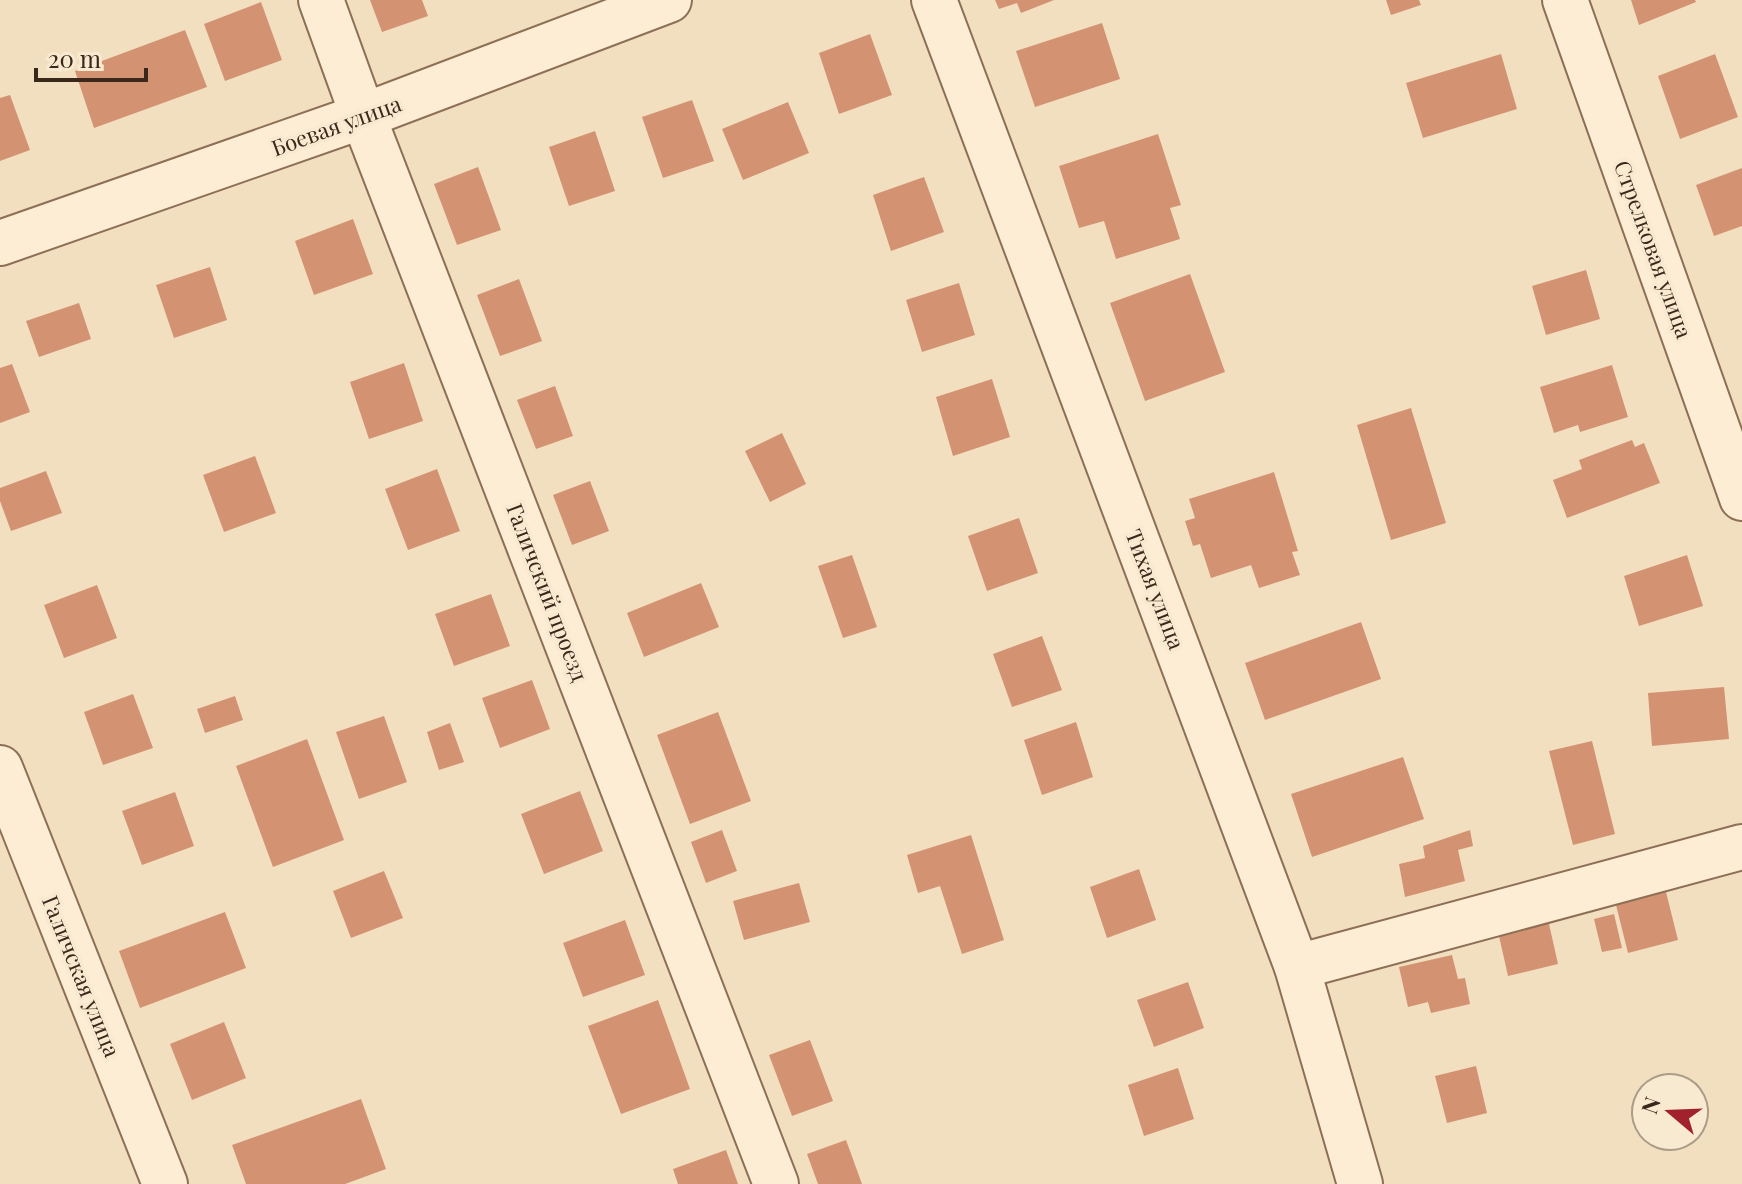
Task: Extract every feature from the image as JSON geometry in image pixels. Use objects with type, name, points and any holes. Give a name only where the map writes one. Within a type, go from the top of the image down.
[{"type":"street","name":"Галичский проезд","points":[[321,0],[363,116],[776,1184]]},
{"type":"street","name":"Боевая улица","points":[[0,243],[363,116],[669,0]]},
{"type":"street","name":"Тихая улица","points":[[934,0],[1297,967],[1360,1184]]},
{"type":"street","name":"Стрелковая улица","points":[[1565,0],[1742,498]]},
{"type":"street","name":"Галичская улица","points":[[0,768],[165,1184]]},
{"type":"street","points":[[1297,967],[1742,847]]},
{"type":"building","points":[[370,0],[422,0],[428,16],[382,32]]},
{"type":"building","points":[[995,0],[1054,0],[1021,13],[1017,3],[999,9]]},
{"type":"building","points":[[1386,0],[1419,0],[1421,5],[1391,15]]},
{"type":"building","points":[[1631,0],[1695,0],[1696,2],[1639,25]]},
{"type":"building","points":[[261,2],[282,60],[225,81],[204,24]]},
{"type":"building","points":[[1102,23],[1120,79],[1035,107],[1016,51]]},
{"type":"building","points":[[185,30],[207,87],[94,128],[75,71]]},
{"type":"building","points":[[870,34],[892,95],[839,114],[819,53]]},
{"type":"building","points":[[1501,54],[1517,109],[1423,138],[1406,83]]},
{"type":"building","points":[[1715,54],[1738,117],[1680,139],[1658,76]]},
{"type":"building","points":[[10,95],[30,150],[0,161],[0,98]]},
{"type":"building","points":[[692,100],[714,161],[663,178],[642,117]]},
{"type":"building","points":[[788,102],[809,153],[743,180],[722,129]]},
{"type":"building","points":[[595,131],[615,191],[569,206],[549,147]]},
{"type":"building","points":[[1158,134],[1181,205],[1170,208],[1180,239],[1116,259],[1104,221],[1079,228],[1059,166]]},
{"type":"building","points":[[478,167],[501,230],[457,245],[434,184]]},
{"type":"building","points":[[1742,168],[1742,226],[1714,236],[1696,185]]},
{"type":"building","points":[[924,177],[944,232],[891,251],[873,195]]},
{"type":"building","points":[[353,219],[373,274],[314,295],[295,241]]},
{"type":"building","points":[[210,267],[227,320],[174,338],[156,285]]},
{"type":"building","points":[[1586,270],[1600,319],[1546,335],[1532,286]]},
{"type":"building","points":[[1190,274],[1225,372],[1145,401],[1110,303]]},
{"type":"building","points":[[519,279],[542,341],[500,356],[477,295]]},
{"type":"building","points":[[959,283],[975,335],[922,352],[906,300]]},
{"type":"building","points":[[79,303],[91,339],[39,357],[26,321]]},
{"type":"building","points":[[404,363],[423,421],[369,439],[350,382]]},
{"type":"building","points":[[12,364],[30,412],[0,423],[0,368]]},
{"type":"building","points":[[1612,365],[1628,417],[1580,432],[1578,425],[1554,433],[1540,387]]},
{"type":"building","points":[[992,379],[1010,437],[953,456],[936,397]]},
{"type":"building","points":[[555,386],[573,436],[536,449],[517,400]]},
{"type":"building","points":[[1411,408],[1446,523],[1391,540],[1357,425]]},
{"type":"building","points":[[782,433],[806,484],[770,502],[745,451]]},
{"type":"building","points":[[1632,440],[1635,447],[1644,443],[1660,483],[1567,518],[1553,480],[1582,469],[1579,460]]},
{"type":"building","points":[[255,456],[276,513],[224,532],[203,475]]},
{"type":"building","points":[[437,469],[460,531],[408,550],[385,489]]},
{"type":"building","points":[[46,471],[62,513],[11,531],[0,501],[0,488]]},
{"type":"building","points":[[1274,472],[1298,551],[1292,552],[1300,575],[1259,588],[1251,565],[1211,578],[1200,544],[1193,546],[1185,521],[1195,518],[1189,499]]},
{"type":"building","points":[[590,481],[609,531],[572,545],[553,495]]},
{"type":"building","points":[[1019,518],[1038,573],[987,591],[968,536]]},
{"type":"building","points":[[852,555],[877,627],[843,638],[818,566]]},
{"type":"building","points":[[1687,555],[1703,606],[1639,626],[1624,576]]},
{"type":"building","points":[[701,583],[719,627],[644,657],[627,613]]},
{"type":"building","points":[[97,585],[117,638],[64,658],[44,605]]},
{"type":"building","points":[[491,594],[510,646],[454,666],[435,614]]},
{"type":"building","points":[[1361,622],[1381,679],[1265,720],[1245,663]]},
{"type":"building","points":[[1042,636],[1062,690],[1012,707],[993,654]]},
{"type":"building","points":[[532,680],[550,729],[500,748],[482,698]]},
{"type":"building","points":[[1724,687],[1729,739],[1652,746],[1648,693]]},
{"type":"building","points":[[133,694],[153,748],[103,765],[84,712]]},
{"type":"building","points":[[235,696],[243,720],[205,733],[197,709]]},
{"type":"building","points":[[718,712],[751,801],[690,824],[657,735]]},
{"type":"building","points":[[384,716],[407,782],[359,799],[336,732]]},
{"type":"building","points":[[1076,722],[1093,777],[1042,795],[1024,740]]},
{"type":"building","points":[[450,723],[464,762],[439,770],[427,732]]},
{"type":"building","points":[[307,739],[344,840],[273,867],[236,766]]},
{"type":"building","points":[[1592,741],[1615,834],[1573,845],[1549,751]]},
{"type":"building","points":[[1403,757],[1424,819],[1312,857],[1291,794]]},
{"type":"building","points":[[580,791],[603,851],[544,874],[521,814]]},
{"type":"building","points":[[175,792],[194,846],[142,865],[122,811]]},
{"type":"building","points":[[722,830],[737,871],[706,883],[691,842]]},
{"type":"building","points":[[1470,830],[1473,846],[1458,850],[1465,881],[1405,897],[1399,864],[1425,858],[1423,846]]},
{"type":"building","points":[[971,835],[1004,940],[962,954],[940,886],[918,893],[907,855]]},
{"type":"building","points":[[1139,869],[1156,920],[1107,938],[1090,887]]},
{"type":"building","points":[[384,871],[403,918],[351,938],[333,891]]},
{"type":"building","points":[[799,883],[810,922],[744,940],[733,901]]},
{"type":"building","points":[[1665,888],[1678,940],[1628,953],[1615,901]]},
{"type":"building","points":[[225,912],[246,968],[140,1008],[119,951]]},
{"type":"building","points":[[1614,914],[1622,948],[1602,952],[1594,919]]},
{"type":"building","points":[[1547,915],[1558,964],[1508,976],[1497,927]]},
{"type":"building","points":[[625,920],[645,975],[583,997],[563,943]]},
{"type":"building","points":[[1452,955],[1458,979],[1465,978],[1470,1004],[1431,1013],[1428,1002],[1408,1007],[1399,967]]},
{"type":"building","points":[[1188,982],[1204,1028],[1154,1047],[1137,1000]]},
{"type":"building","points":[[658,1000],[690,1089],[621,1114],[588,1026]]},
{"type":"building","points":[[224,1022],[246,1078],[192,1100],[170,1044]]},
{"type":"building","points":[[810,1040],[833,1101],[792,1116],[769,1055]]},
{"type":"building","points":[[1476,1066],[1487,1113],[1447,1123],[1435,1076]]},
{"type":"building","points":[[1178,1068],[1194,1119],[1144,1136],[1128,1085]]},
{"type":"building","points":[[361,1099],[386,1169],[345,1184],[246,1184],[232,1145]]},
{"type":"building","points":[[846,1140],[862,1184],[818,1184],[807,1154]]},
{"type":"building","points":[[726,1150],[738,1184],[678,1184],[673,1169]]}]
